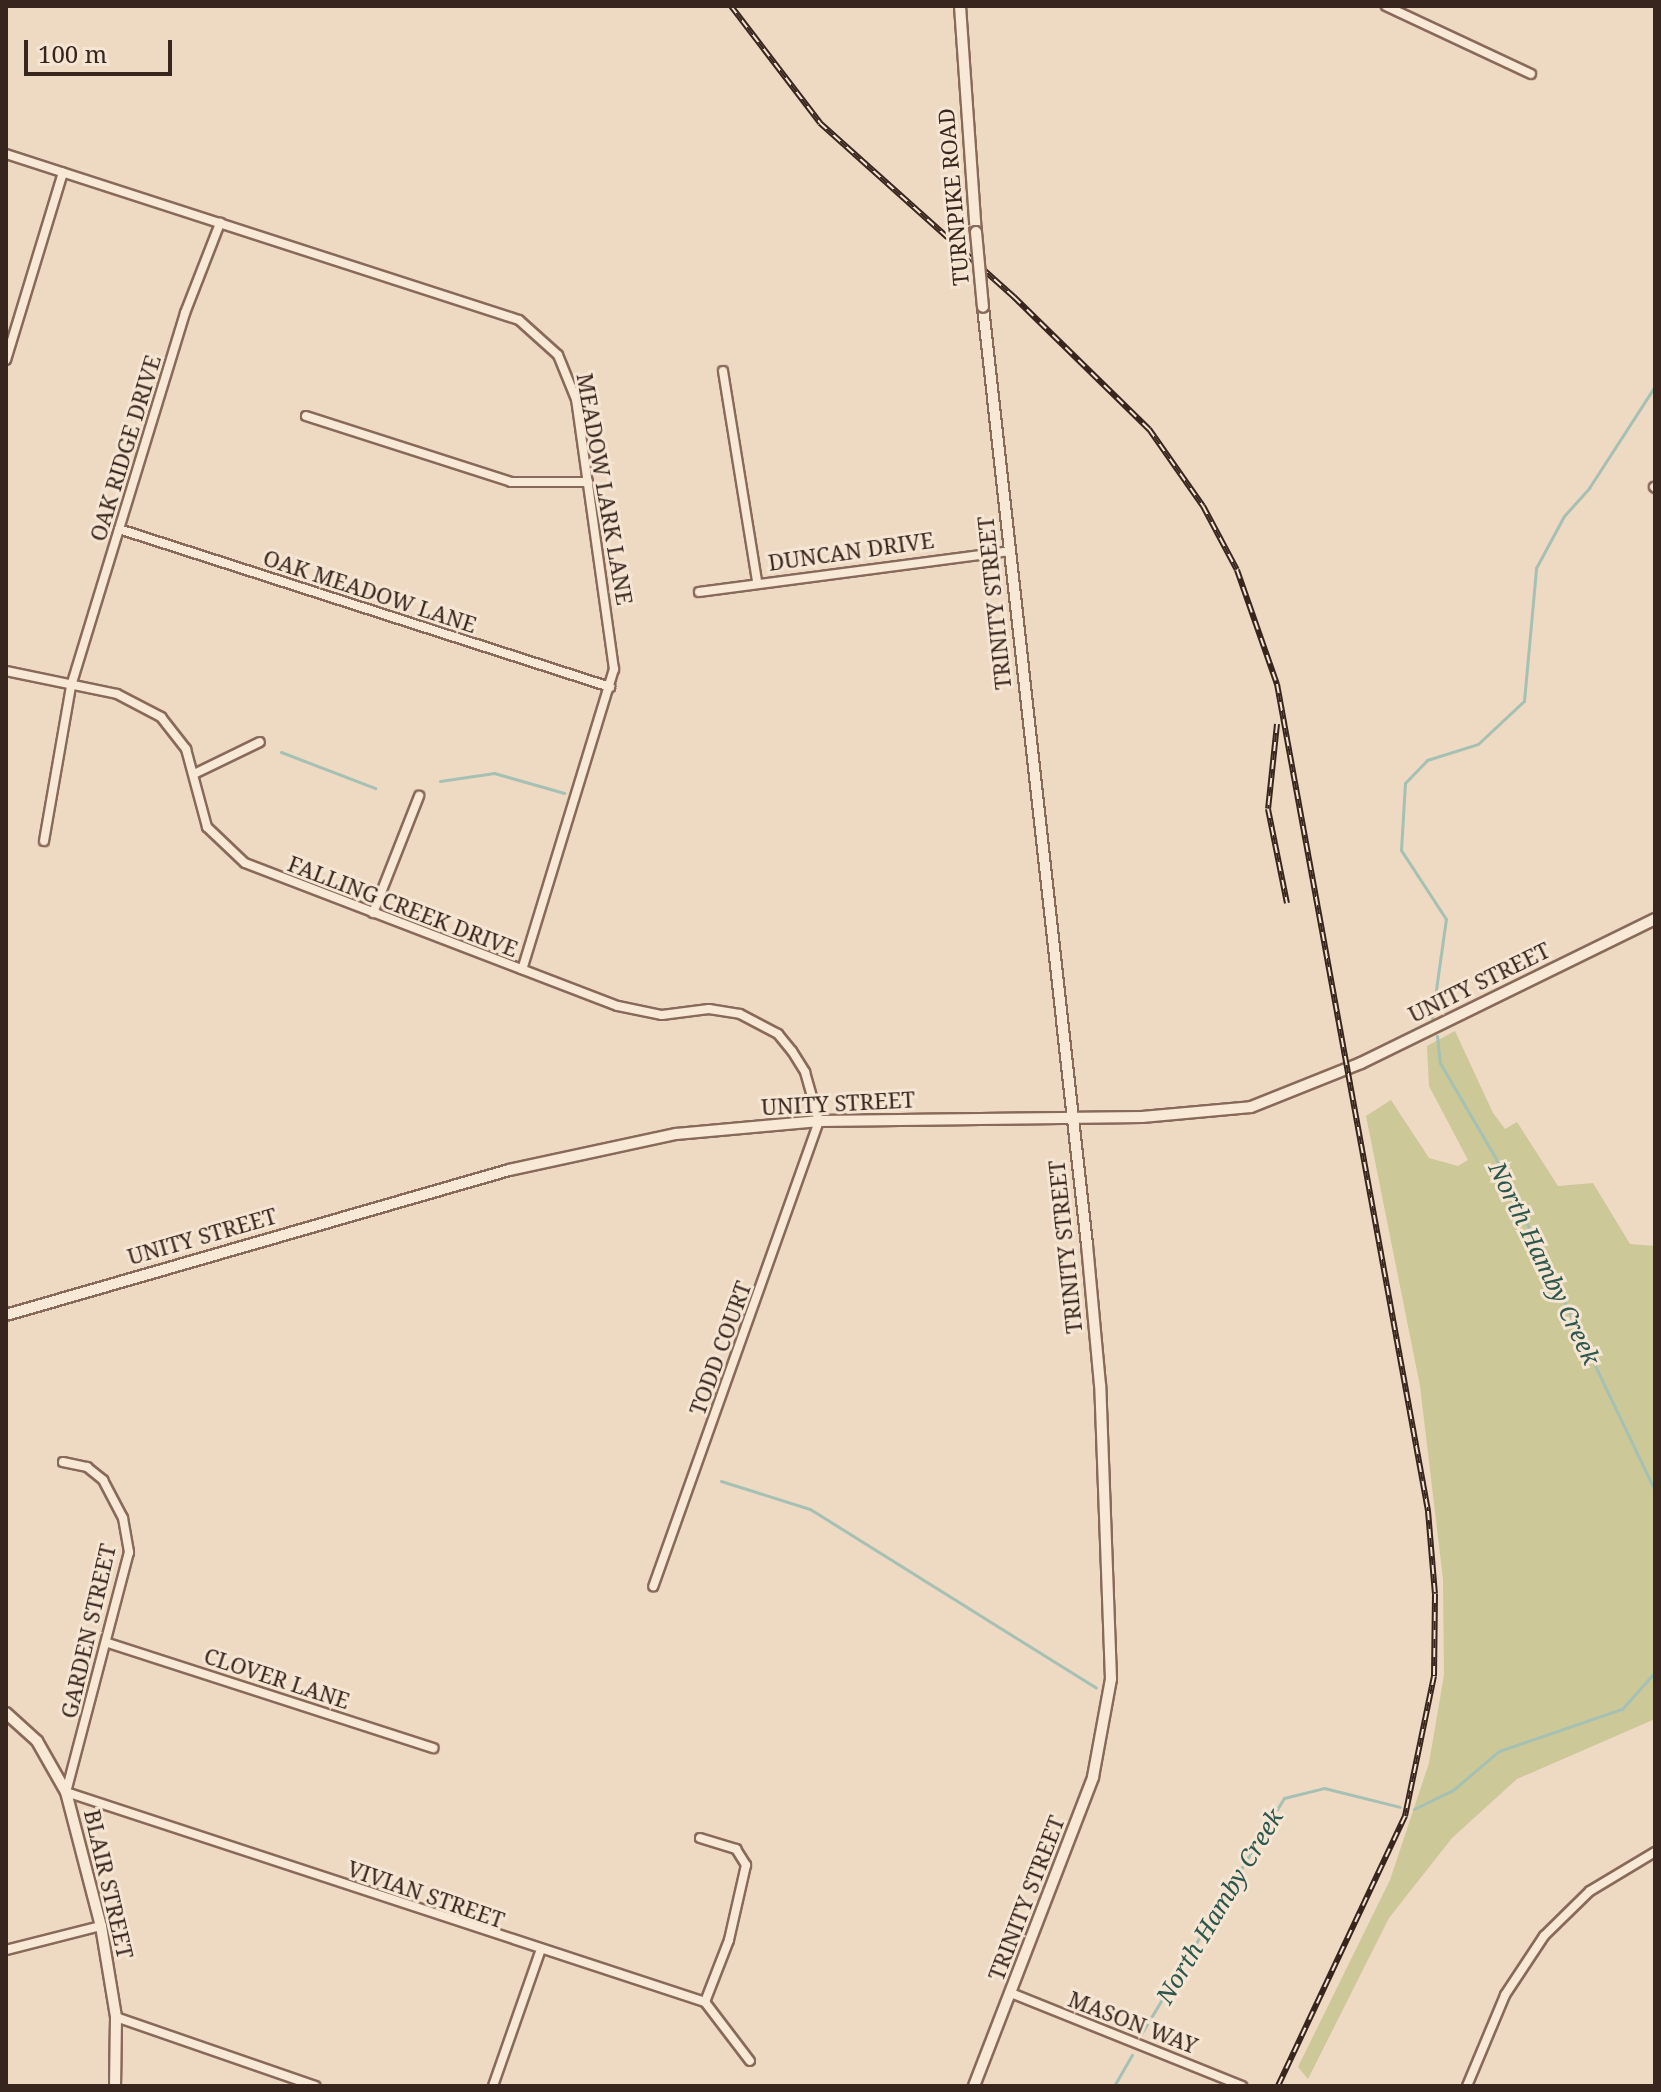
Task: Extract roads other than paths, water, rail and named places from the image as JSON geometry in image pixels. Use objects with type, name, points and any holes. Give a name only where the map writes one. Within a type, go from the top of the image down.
[{"type":"street","name":"TURNPIKE ROAD","points":[[960,6],[976,232],[992,383]]},
{"type":"street","points":[[1386,6],[1531,74]]},
{"type":"street","name":"MEADOW LARK LANE","points":[[6,154],[532,327],[571,380],[615,653],[610,687],[522,969]]},
{"type":"street","points":[[6,360],[63,172]]},
{"type":"street","name":"OAK RIDGE DRIVE","points":[[44,841],[71,686],[119,529],[220,223]]},
{"type":"street","points":[[723,371],[757,582]]},
{"type":"street","name":"TRINITY STREET","points":[[974,2086],[1098,1761],[1111,1679],[1100,1385],[992,383]]},
{"type":"street","points":[[306,416],[511,482],[588,482]]},
{"type":"street","name":"OAK MEADOW LANE","points":[[119,529],[610,687]]},
{"type":"street","name":"DUNCAN DRIVE","points":[[699,592],[1009,551]]},
{"type":"street","name":"FALLING CREEK DRIVE","points":[[6,671],[117,694],[161,717],[186,749],[207,827],[238,858],[373,913],[639,1012],[709,1009],[756,1021],[778,1034],[805,1072],[819,1121]]},
{"type":"street","points":[[194,774],[260,742]]},
{"type":"street","points":[[373,913],[419,796]]},
{"type":"street","name":"UNITY STREET","points":[[6,1315],[558,1157],[676,1134],[819,1121],[1071,1119],[1213,1112],[1287,1095],[1655,919]]},
{"type":"street","name":"TODD COURT","points":[[653,1586],[819,1121]]},
{"type":"street","name":"GARDEN STREET","points":[[63,1462],[87,1467],[103,1480],[126,1526],[129,1552],[108,1643],[66,1792]]},
{"type":"street","name":"CLOVER LANE","points":[[108,1643],[434,1748]]},
{"type":"street","name":"BLAIR STREET","points":[[6,1713],[37,1741],[66,1792],[101,1926],[116,2017],[115,2086]]},
{"type":"street","name":"VIVIAN STREET","points":[[66,1792],[540,1952],[705,2002]]},
{"type":"street","points":[[700,1838],[736,1849],[746,1865],[729,1940],[705,2002],[750,2061]]},
{"type":"street","points":[[1467,2086],[1505,1995],[1544,1936],[1590,1891],[1655,1852]]},
{"type":"street","points":[[6,1950],[101,1926]]},
{"type":"street","points":[[493,2086],[540,1952]]},
{"type":"street","name":"MASON WAY","points":[[1011,1993],[1242,2086]]},
{"type":"street","points":[[116,2017],[315,2086]]},
{"type":"waterway","name":"North Hamby Creek","points":[[1432,1018],[1446,919],[1401,850],[1405,783],[1427,760],[1478,744],[1524,701],[1536,568],[1564,516],[1589,488],[1655,386]]},
{"type":"waterway","points":[[281,752],[375,788]]},
{"type":"waterway","points":[[440,781],[494,773],[564,793]]},
{"type":"waterway","name":"North Hamby Creek","points":[[1437,1036],[1440,1063],[1496,1159],[1655,1491]]},
{"type":"waterway","points":[[721,1481],[810,1509],[1096,1688]]},
{"type":"waterway","name":"North Hamby Creek","points":[[1414,1809],[1453,1790],[1499,1751],[1622,1709],[1655,1672]]},
{"type":"waterway","name":"North Hamby Creek","points":[[1141,2034],[1284,1798],[1324,1788],[1400,1807]]},
{"type":"waterway","name":"North Hamby Creek","points":[[1114,2086],[1132,2055]]},
{"type":"railway","points":[[731,6],[820,123],[1014,297],[1149,429],[1203,506],[1237,570],[1277,684],[1428,1511],[1435,1594],[1434,1676],[1405,1816],[1278,2086]]},
{"type":"railway","points":[[1277,724],[1268,809],[1287,903]]}]
